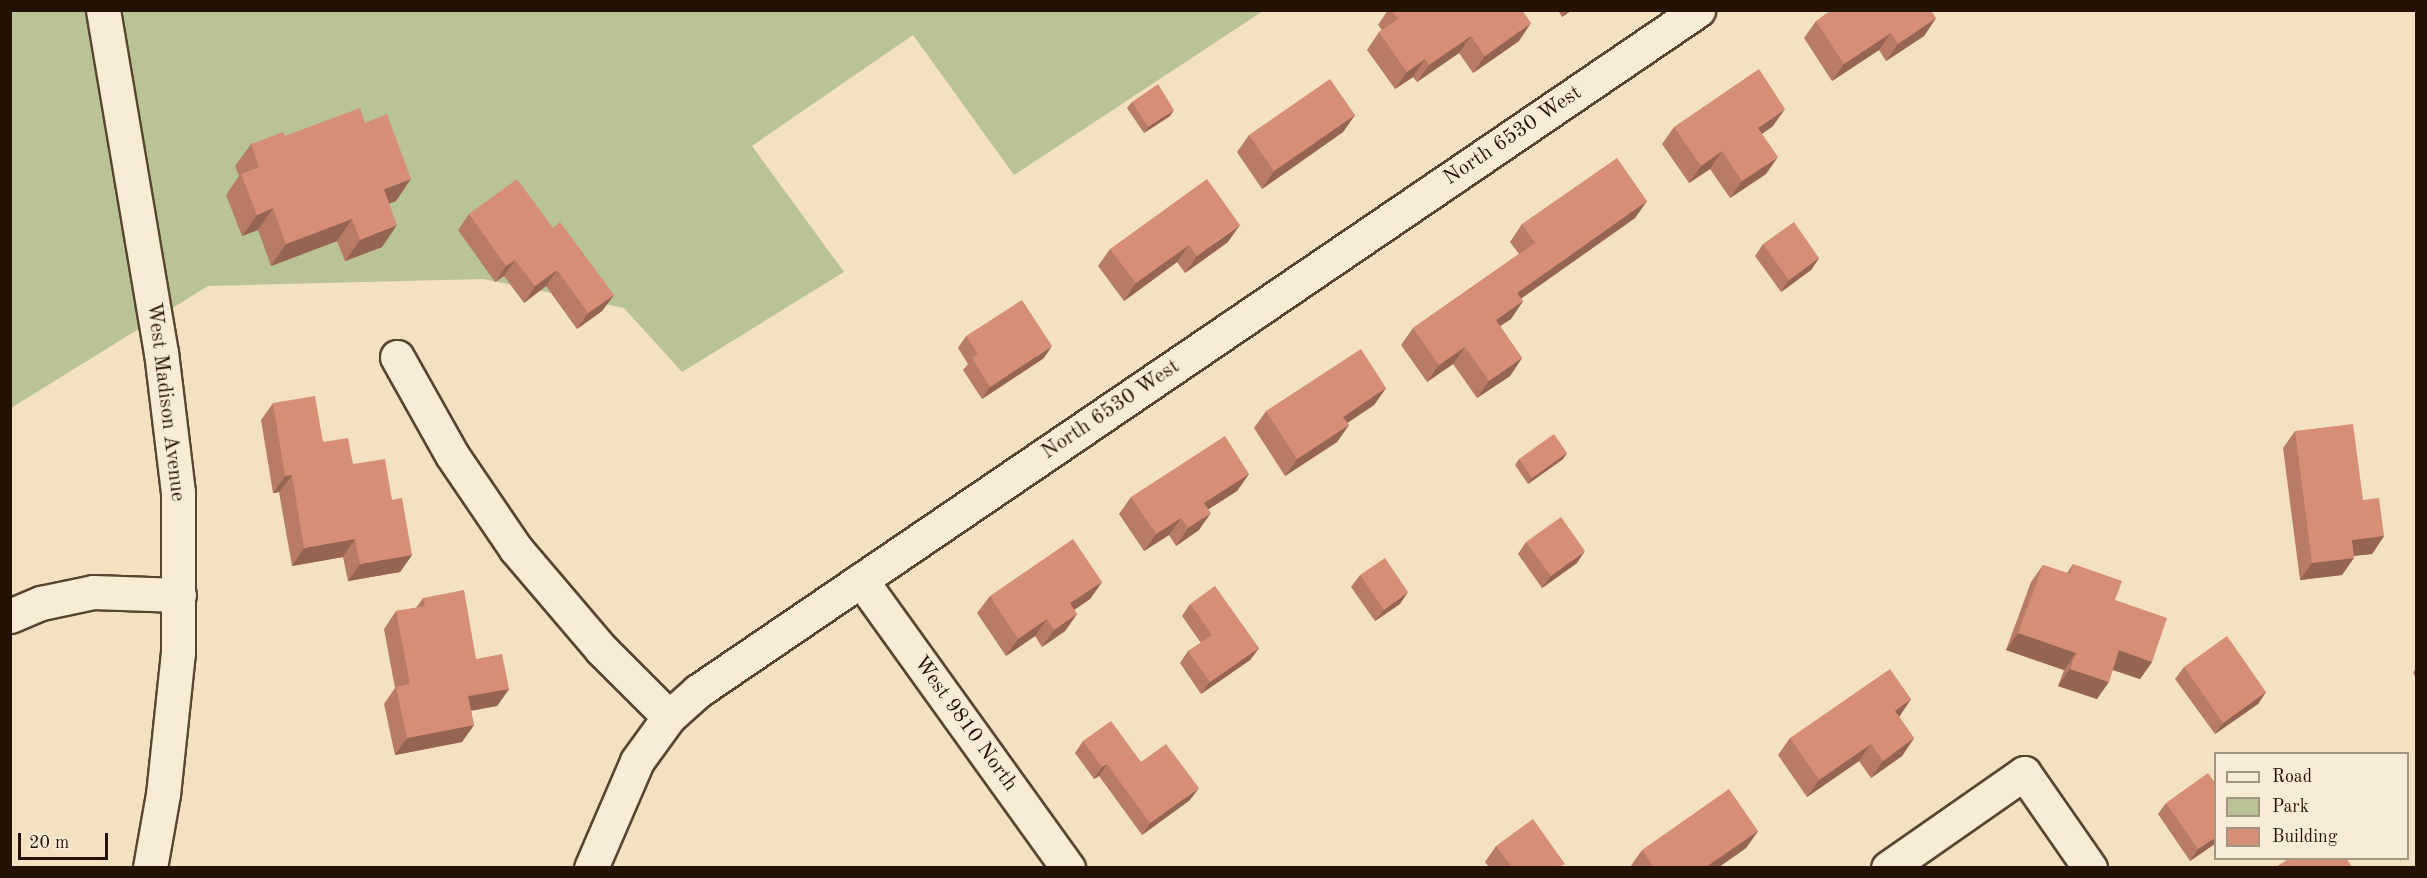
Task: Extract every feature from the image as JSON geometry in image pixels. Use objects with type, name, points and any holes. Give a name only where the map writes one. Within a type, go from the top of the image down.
[{"type":"street","name":"West Madison Avenue","points":[[103,10],[171,421],[179,512],[179,595],[172,724],[150,867]]},
{"type":"street","name":"North 6530 West","points":[[591,867],[637,761],[669,717],[698,691],[1698,10]]},
{"type":"street","points":[[397,357],[452,455],[516,549],[601,649],[669,717]]},
{"type":"street","name":"West 9810 North","points":[[861,580],[1068,867]]},
{"type":"street","points":[[10,616],[40,603],[93,592],[179,595]]},
{"type":"street","points":[[1888,867],[2024,773],[2091,867]]},
{"type":"green space","points":[[11,11],[1263,11],[1014,175],[913,35],[752,146],[844,272],[682,372],[624,308],[484,279],[208,286],[11,408]]},
{"type":"building","points":[[1392,10],[1522,10],[1531,23],[1485,56],[1471,36],[1429,65],[1425,59],[1407,72],[1379,32],[1398,19]]},
{"type":"building","points":[[1831,10],[1931,10],[1936,18],[1898,44],[1891,33],[1844,64],[1816,21]]},
{"type":"building","points":[[1759,69],[1785,109],[1758,128],[1778,157],[1742,181],[1722,151],[1701,166],[1674,127]]},
{"type":"building","points":[[1330,79],[1355,115],[1274,171],[1249,135]]},
{"type":"building","points":[[1158,84],[1174,110],[1148,127],[1132,102]]},
{"type":"building","points":[[360,108],[365,123],[387,114],[411,179],[384,189],[397,225],[360,240],[352,219],[286,244],[273,208],[257,215],[241,174],[259,167],[251,144],[283,132],[285,136]]},
{"type":"building","points":[[1617,158],[1647,201],[1517,293],[1523,301],[1496,320],[1522,358],[1489,381],[1465,347],[1439,365],[1413,328],[1535,243],[1522,224]]},
{"type":"building","points":[[517,179],[553,228],[560,222],[614,295],[588,313],[557,270],[535,286],[515,260],[506,266],[469,214]]},
{"type":"building","points":[[1207,179],[1240,225],[1197,256],[1189,245],[1136,283],[1110,249]]},
{"type":"building","points":[[1794,222],[1819,258],[1789,280],[1763,244]]},
{"type":"building","points":[[1022,300],[1052,346],[990,387],[972,358],[978,354],[966,336]]},
{"type":"building","points":[[1361,349],[1386,388],[1343,417],[1349,425],[1297,459],[1266,411]]},
{"type":"building","points":[[315,396],[323,442],[348,438],[353,464],[385,459],[392,500],[402,498],[412,555],[360,564],[355,539],[304,548],[292,475],[285,476],[273,403]]},
{"type":"building","points":[[2353,424],[2363,500],[2379,498],[2384,536],[2352,540],[2354,558],[2312,563],[2295,431]]},
{"type":"building","points":[[1554,434],[1567,453],[1532,478],[1519,459]]},
{"type":"building","points":[[1225,436],[1249,474],[1204,503],[1211,513],[1188,528],[1181,518],[1156,534],[1131,497]]},
{"type":"building","points":[[1561,517],[1585,551],[1551,576],[1526,542]]},
{"type":"building","points":[[1073,539],[1102,582],[1070,603],[1077,614],[1054,630],[1047,619],[1018,639],[990,596]]},
{"type":"building","points":[[1385,558],[1408,592],[1384,610],[1360,575]]},
{"type":"building","points":[[2073,564],[2122,581],[2115,600],[2167,618],[2152,662],[2119,650],[2109,682],[2070,669],[2076,653],[2018,633],[2043,565],[2070,574]]},
{"type":"building","points":[[1215,586],[1259,648],[1210,682],[1188,651],[1212,635],[1190,604]]},
{"type":"building","points":[[464,590],[476,659],[502,654],[509,689],[468,696],[474,725],[407,738],[396,687],[410,684],[396,611],[425,606],[423,598]]},
{"type":"building","points":[[2227,636],[2266,692],[2223,723],[2184,667]]},
{"type":"building","points":[[1890,669],[1911,699],[1895,711],[1914,738],[1883,761],[1871,744],[1819,780],[1790,738]]},
{"type":"building","points":[[1111,721],[1141,762],[1166,744],[1199,788],[1150,823],[1107,764],[1102,767],[1083,741]]},
{"type":"building","points":[[2208,773],[2214,781],[2214,838],[2198,849],[2166,803]]},
{"type":"building","points":[[1729,789],[1758,831],[1706,867],[1654,867],[1642,850]]},
{"type":"building","points":[[1533,819],[1565,864],[1560,867],[1512,867],[1496,846]]},
{"type":"building","points":[[2287,860],[2347,860],[2352,867],[2276,867]]}]
